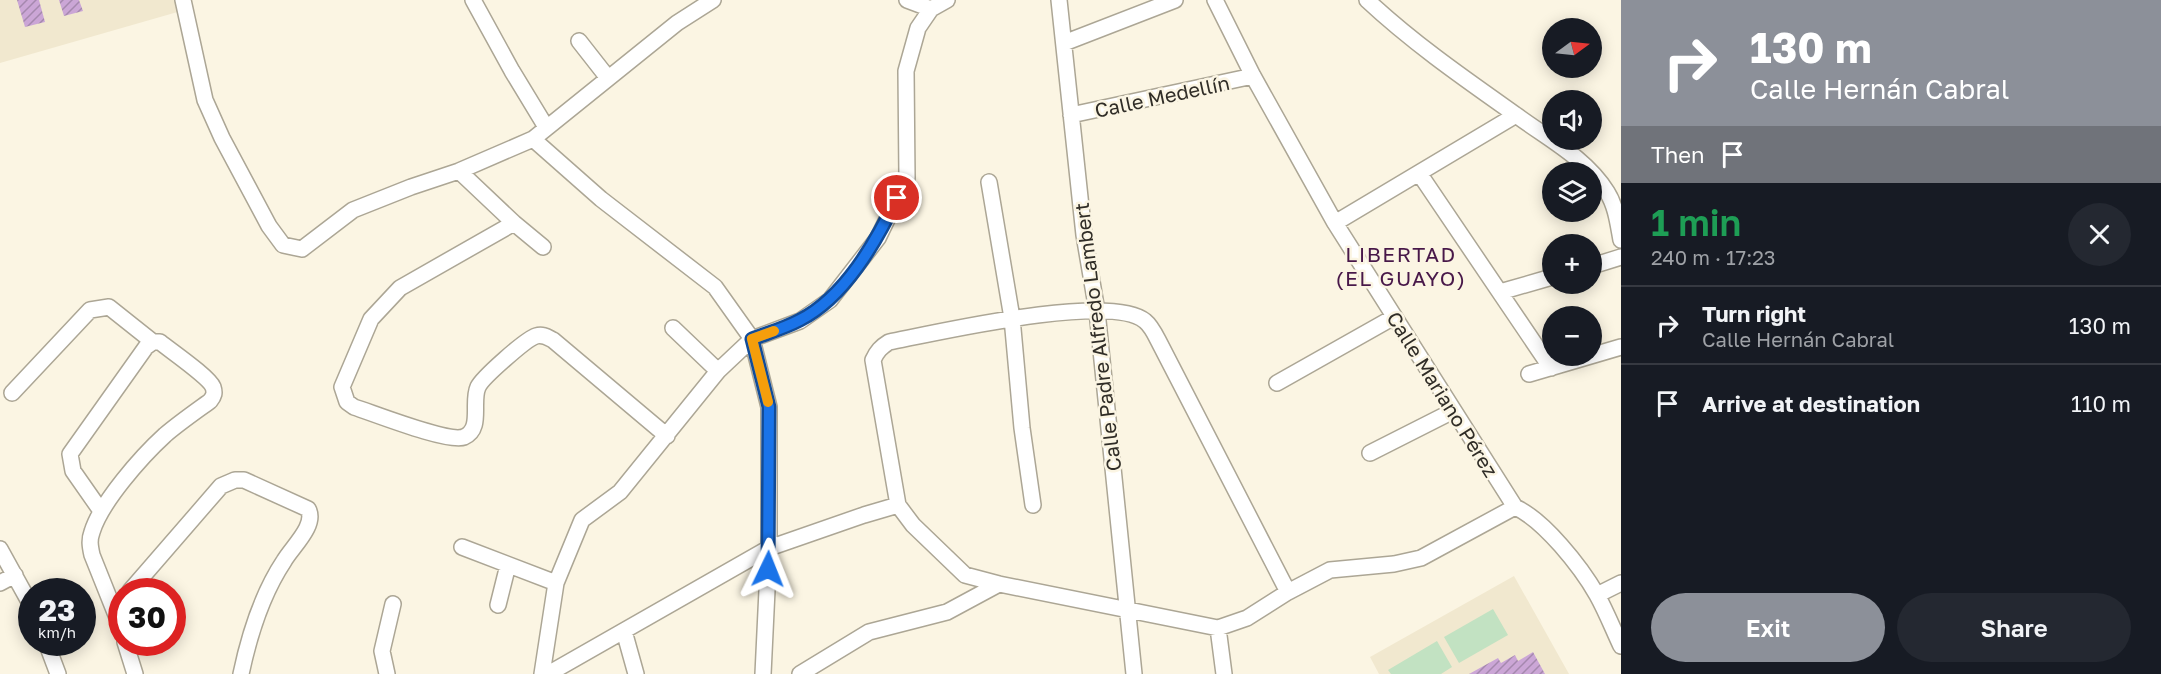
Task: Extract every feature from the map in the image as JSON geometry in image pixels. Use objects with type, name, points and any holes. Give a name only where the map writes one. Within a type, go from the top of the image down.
[{"type":"street","points":[[183,0],[205,100],[222,138],[269,226],[283,245],[302,249],[353,210],[459,171],[533,139],[677,23],[713,0]]},
{"type":"street","points":[[473,0],[546,127]]},
{"type":"street","points":[[907,0],[928,4],[947,0]]},
{"type":"street","name":"Calle Padre Alfredo Lambert","points":[[1059,0],[1084,235],[1097,311],[1134,674]]},
{"type":"street","points":[[1064,44],[1175,0]]},
{"type":"street","name":"Calle Mariano Pérez","points":[[1215,0],[1253,76],[1335,223],[1453,411],[1515,507],[1529,514],[1581,571],[1597,596],[1621,646]]},
{"type":"street","points":[[1367,0],[1399,30],[1562,147],[1595,176],[1618,211],[1621,240]]},
{"type":"street","points":[[542,674],[556,583],[582,520],[620,492],[718,371],[752,339],[800,321],[830,300],[878,238],[907,178],[906,71],[918,28],[928,4]]},
{"type":"street","points":[[579,41],[608,78]]},
{"type":"street","name":"Calle Medellín","points":[[1071,115],[1253,76]]},
{"type":"street","points":[[1335,223],[1516,116]]},
{"type":"street","points":[[533,139],[601,199],[716,286],[752,339],[769,407],[769,548],[762,674]]},
{"type":"street","points":[[459,171],[543,248]]},
{"type":"street","points":[[1419,173],[1551,368]]},
{"type":"street","points":[[989,182],[1012,318],[1022,428],[1033,505]]},
{"type":"street","points":[[514,223],[400,288],[382,306],[371,319],[342,387],[346,402],[354,407],[446,437],[463,437],[472,430],[476,417],[474,399],[478,386],[503,361],[534,336],[543,335],[553,340],[667,436]]},
{"type":"street","points":[[1602,263],[1621,257]]},
{"type":"street","points":[[1500,292],[1542,280]]},
{"type":"street","points":[[12,393],[90,310],[109,307],[153,342]]},
{"type":"street","points":[[1288,592],[1158,340],[1145,321],[1127,313],[1097,311],[1012,318],[889,342],[877,352],[873,360],[898,505],[913,525],[965,575],[999,584],[1218,628],[1247,618],[1288,592],[1330,570],[1394,564],[1421,558],[1515,507]]},
{"type":"street","points":[[1277,383],[1394,317]]},
{"type":"street","points":[[673,328],[718,371]]},
{"type":"street","points":[[101,512],[73,471],[70,454],[146,347],[153,342],[160,342],[210,381],[214,397],[165,435],[132,470],[101,512],[92,531],[90,543],[92,555],[108,586]]},
{"type":"street","points":[[1529,374],[1621,347]]},
{"type":"street","points":[[1370,453],[1453,411]]},
{"type":"street","points":[[141,578],[221,486],[228,482],[244,480],[304,506],[310,513],[310,523],[282,562],[263,604],[246,652],[241,674]]},
{"type":"street","points":[[548,674],[769,548],[898,505]]},
{"type":"street","points":[[462,548],[556,583]]},
{"type":"street","points":[[0,549],[18,581]]},
{"type":"street","points":[[498,605],[508,565]]},
{"type":"street","points":[[0,583],[15,575]]},
{"type":"street","points":[[1597,596],[1621,583]]},
{"type":"street","points":[[800,674],[869,632],[947,612],[999,584]]},
{"type":"street","points":[[387,674],[382,651],[393,604]]},
{"type":"street","points":[[1218,628],[1224,674]]},
{"type":"street","points":[[624,631],[636,674]]},
{"type":"street","points":[[51,656],[58,674]]},
{"type":"street","points":[[129,656],[135,674]]},
{"type":"shaded area","points":[[0,0],[179,0],[181,11],[0,63]]},
{"type":"shaded area","points":[[1514,576],[1569,674],[1379,674],[1370,657]]},
{"type":"green space","points":[[1493,609],[1508,635],[1459,663],[1444,637]]},
{"type":"green space","points":[[1437,641],[1452,667],[1441,674],[1391,674],[1388,670]]},
{"type":"building","points":[[17,0],[39,0],[45,22],[25,27]]},
{"type":"building","points":[[59,0],[79,0],[83,11],[64,16]]},
{"type":"building","points":[[1533,652],[1545,674],[1469,674],[1498,658],[1501,663],[1515,655],[1518,661]]},
{"type":"slow traffic","points":[[768,402],[752,339],[774,331]]},
{"type":"district","name":"LIBERTAD (EL GUAYO)","points":[[1401,266]]},
{"type":"route","points":[[768,569],[769,407],[752,339],[800,321],[830,300],[878,238],[897,198]]}]
